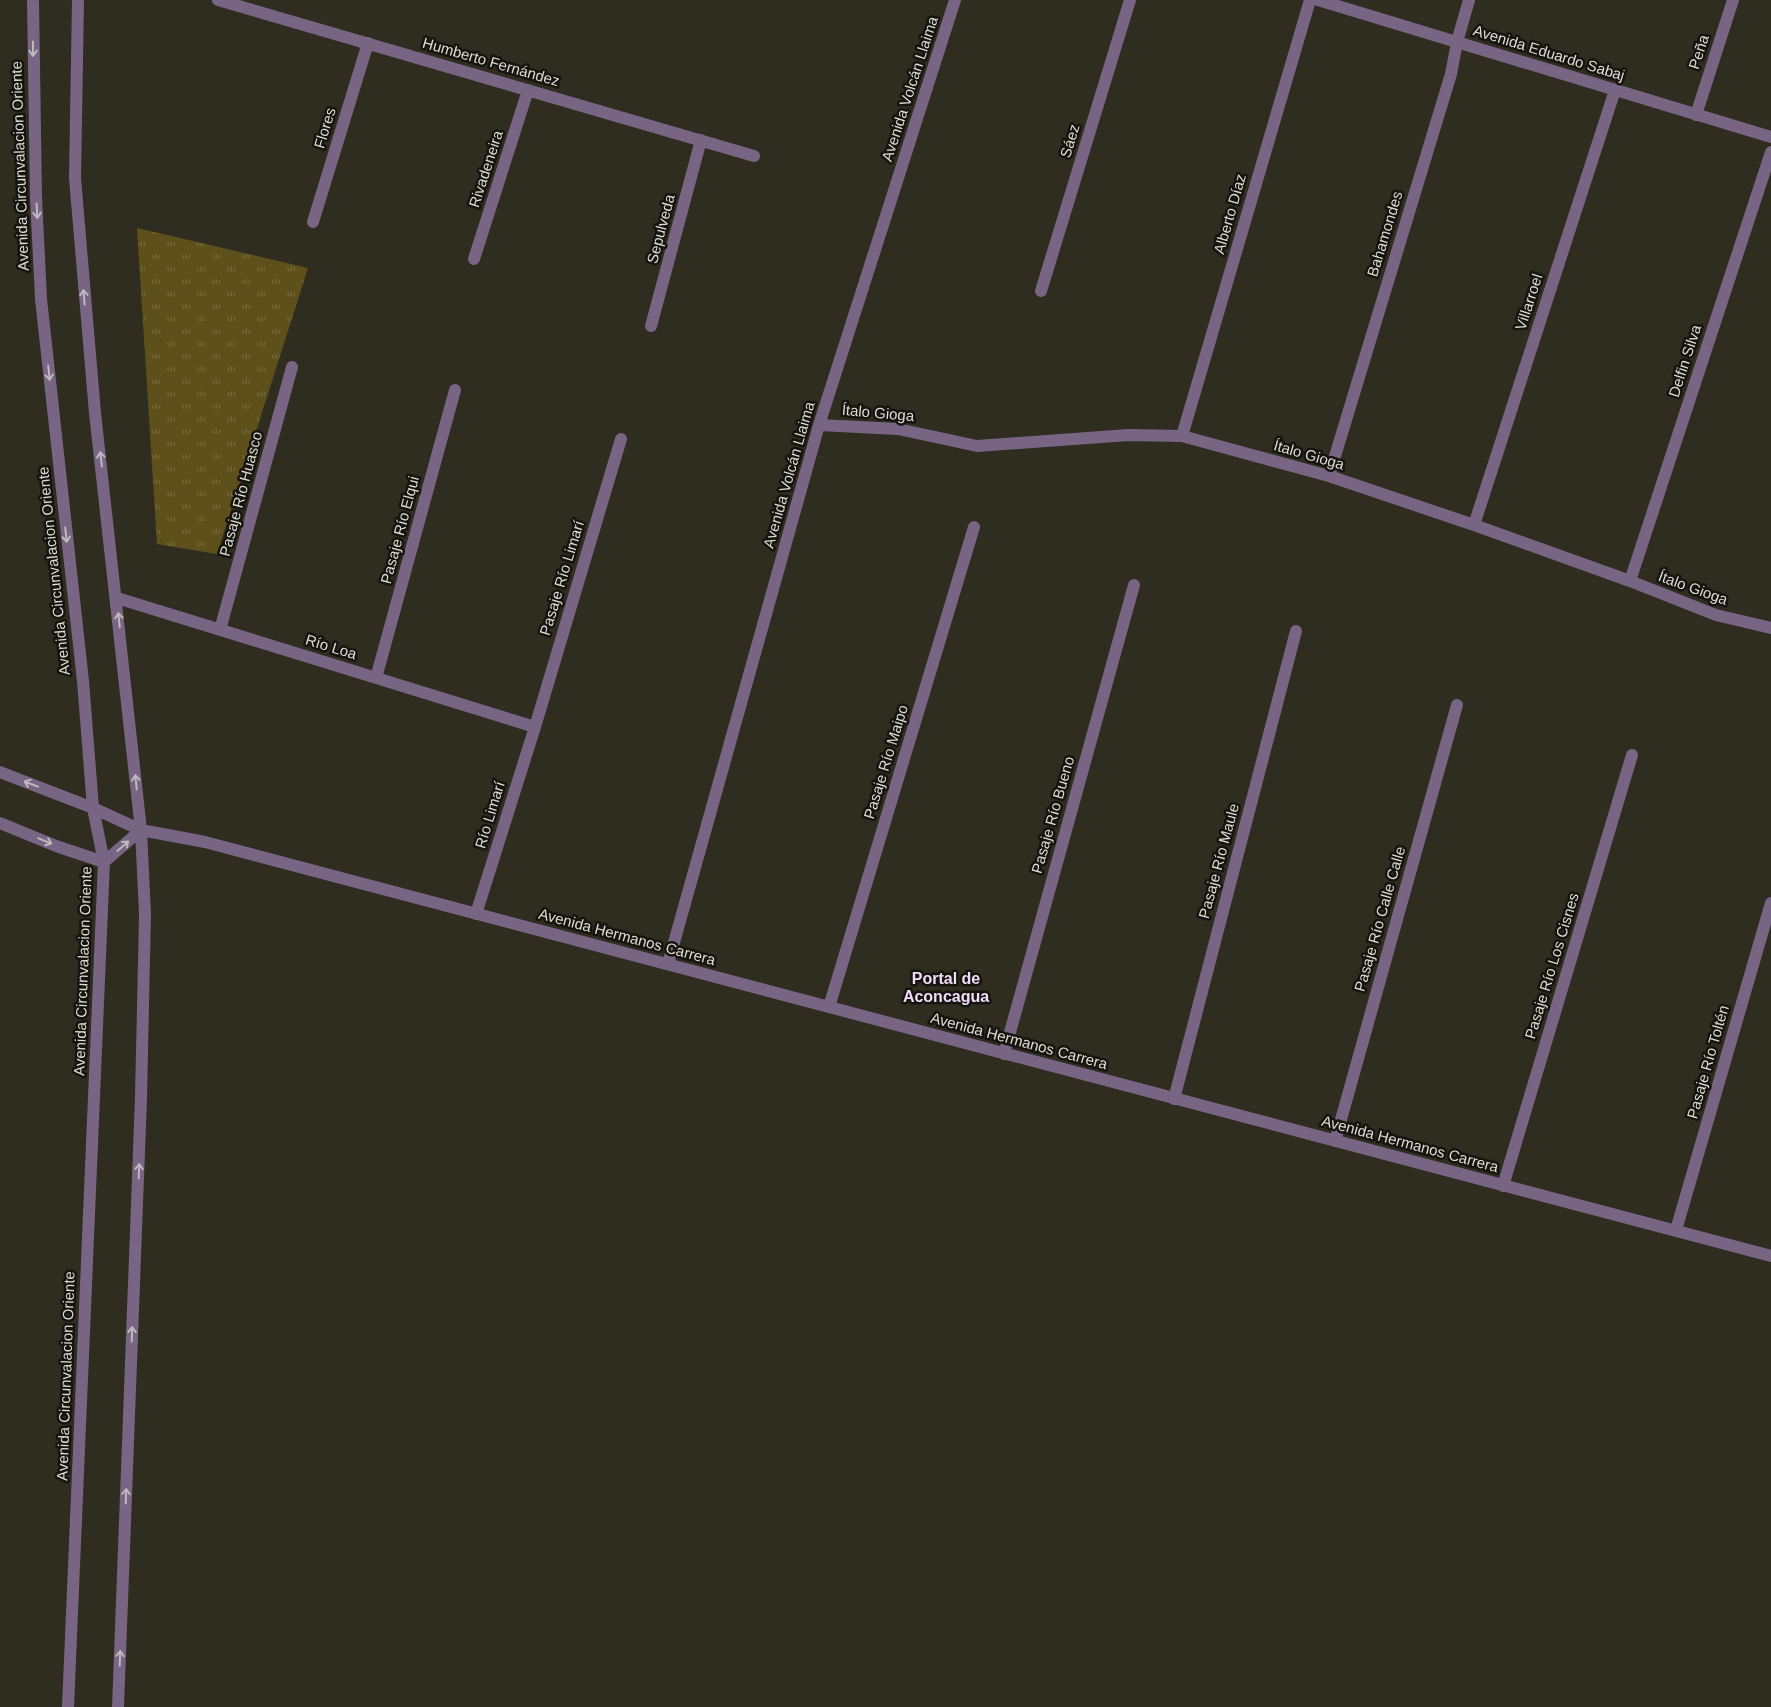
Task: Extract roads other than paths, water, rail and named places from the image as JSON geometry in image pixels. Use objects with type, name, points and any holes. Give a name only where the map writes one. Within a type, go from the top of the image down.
[{"type":"street","name":"Avenida Circunvalacion Oriente","points":[[33,0],[36,197],[41,299],[82,681],[93,808],[104,862],[68,1707]]},
{"type":"street","points":[[78,0],[75,178],[95,413],[117,598],[141,830],[145,914],[141,1098],[118,1707]]},
{"type":"street","name":"Humberto Fernández","points":[[218,0],[754,156]]},
{"type":"street","name":"Avenida Volcán Llaima","points":[[668,964],[819,425],[955,0]]},
{"type":"street","name":"Sáez","points":[[1041,291],[1130,0]]},
{"type":"street","name":"Alberto Díaz","points":[[1182,436],[1310,0]]},
{"type":"street","name":"Avenida Eduardo Sabaj","points":[[1318,0],[1771,137]]},
{"type":"street","name":"Bahamondes","points":[[1329,476],[1451,74],[1457,42],[1469,0]]},
{"type":"street","name":"Peña","points":[[1696,115],[1733,0]]},
{"type":"street","name":"Flores","points":[[313,222],[368,43]]},
{"type":"street","name":"Rivadeneira","points":[[474,259],[528,90]]},
{"type":"street","name":"Villarroel","points":[[1474,525],[1615,90]]},
{"type":"street","name":"Sepulveda","points":[[651,326],[701,140]]},
{"type":"street","name":"Delfin Silva","points":[[1630,581],[1771,152]]},
{"type":"street","name":"Pasaje Río Huasco","points":[[220,630],[292,368]]},
{"type":"street","name":"Pasaje Río Elqui","points":[[376,678],[455,390]]},
{"type":"street","name":"Ítalo Gioga","points":[[819,425],[898,429],[977,446],[1128,435],[1182,436],[1329,476],[1630,581],[1716,615],[1771,628]]},
{"type":"street","name":"Pasaje Río Limarí","points":[[535,726],[621,439]]},
{"type":"street","name":"Pasaje Río Maipo","points":[[829,1007],[974,527]]},
{"type":"street","name":"Pasaje Río Bueno","points":[[1004,1054],[1134,584]]},
{"type":"street","name":"Río Loa","points":[[117,598],[535,726]]},
{"type":"street","name":"Pasaje Río Maule","points":[[1174,1099],[1296,631]]},
{"type":"street","name":"Pasaje Río Calle Calle","points":[[1335,1141],[1457,705]]},
{"type":"street","name":"Río Limarí","points":[[476,914],[535,726]]},
{"type":"street","name":"Pasaje Río Los Cisnes","points":[[1503,1186],[1632,756]]},
{"type":"street","name":"Avenida Hermanos Carrera","points":[[0,772],[93,808],[141,830],[205,842],[1771,1256]]},
{"type":"street","points":[[0,823],[56,846],[104,862],[141,830]]},
{"type":"street","name":"Pasaje Río Toltén","points":[[1676,1230],[1771,903]]},
{"type":"district","name":"Portal de Aconcagua","points":[[946,987]]}]
